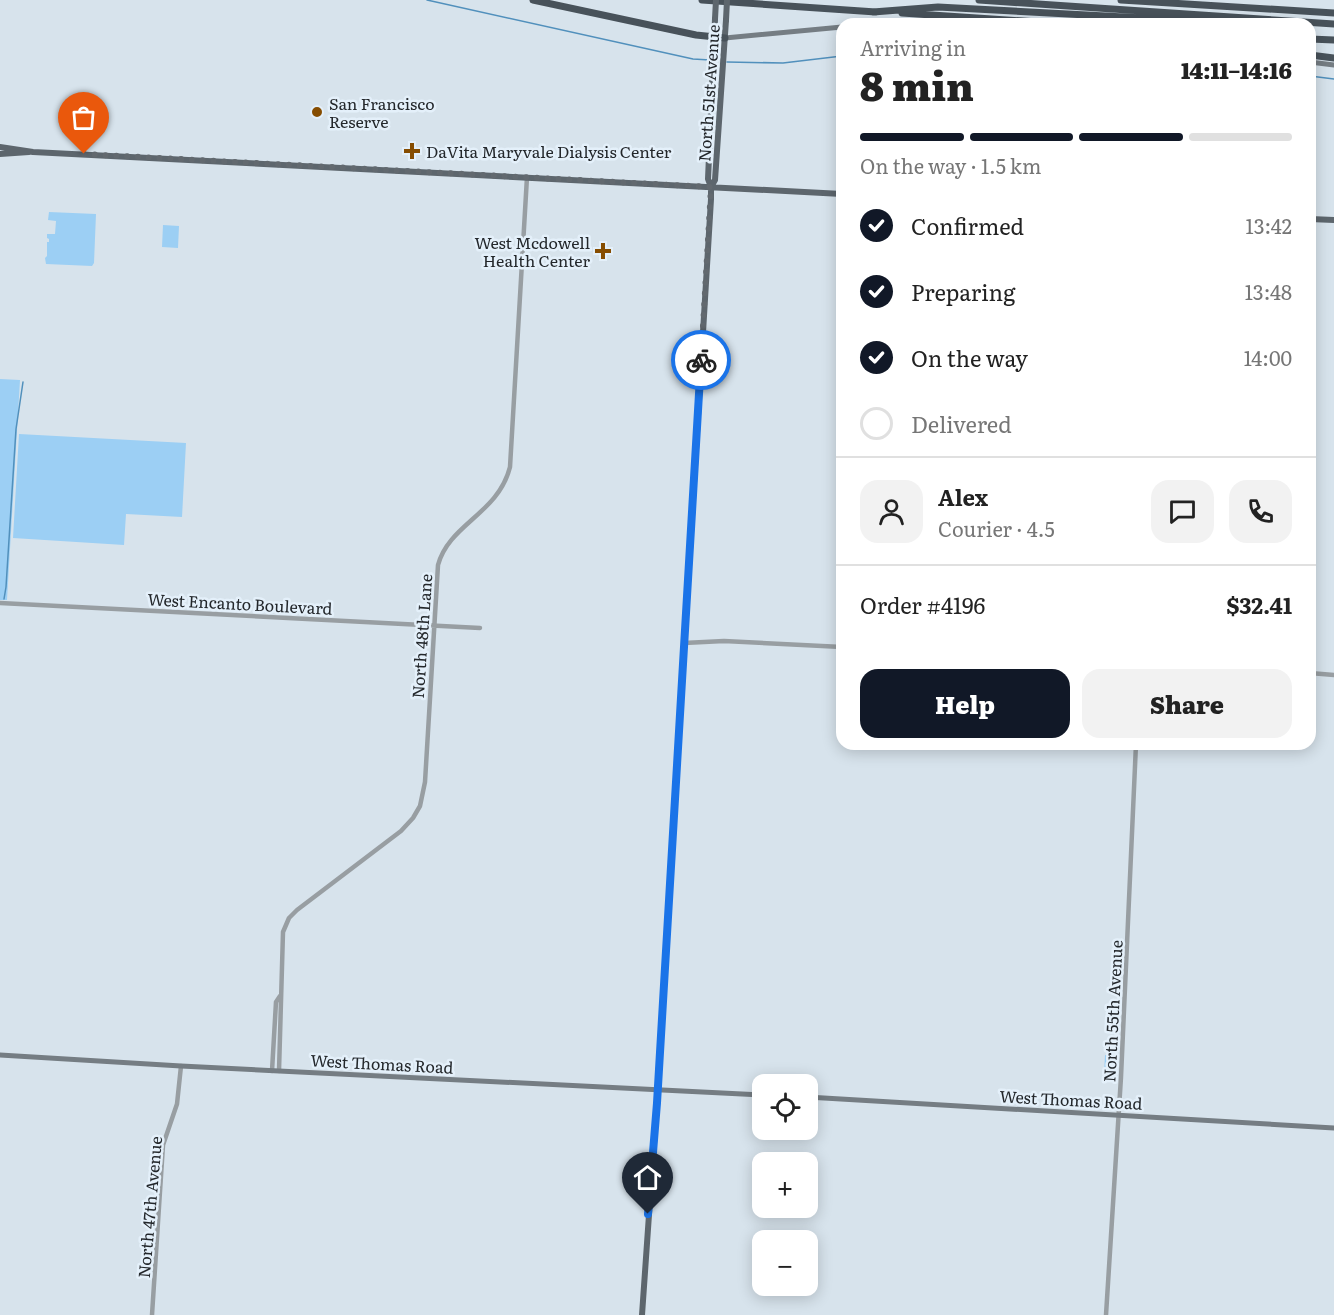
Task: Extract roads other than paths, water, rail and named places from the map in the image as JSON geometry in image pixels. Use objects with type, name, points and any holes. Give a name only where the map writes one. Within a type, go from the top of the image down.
[{"type":"highway","points":[[533,0],[714,38],[725,38]]},
{"type":"highway","points":[[702,0],[965,18]]},
{"type":"highway","points":[[979,0],[1225,18]]},
{"type":"highway","points":[[1121,0],[1334,13]]},
{"type":"highway","points":[[873,12],[938,7],[1144,18]]},
{"type":"highway","points":[[1316,25],[1334,26]]},
{"type":"highway","points":[[1316,27],[1334,26]]},
{"type":"highway","points":[[1316,39],[1334,40]]},
{"type":"highway","points":[[1316,56],[1334,58]]},
{"type":"main road","name":"North 51st Avenue","points":[[642,1315],[711,187],[708,179],[716,0]]},
{"type":"main road","name":"North 51st Avenue","points":[[711,187],[716,180],[727,0]]},
{"type":"main road","points":[[725,38],[836,28]]},
{"type":"main road","points":[[1316,63],[1334,65]]},
{"type":"main road","points":[[712,78],[715,100],[714,120],[719,125]]},
{"type":"main road","points":[[0,147],[33,152],[836,194]]},
{"type":"main road","points":[[0,153],[33,152]]},
{"type":"main road","points":[[1316,219],[1334,220]]},
{"type":"main road","name":"West Thomas Road","points":[[0,1055],[752,1095]]},
{"type":"main road","name":"West Thomas Road","points":[[818,1098],[1334,1128]]},
{"type":"street","name":"North 48th Lane","points":[[289,918],[401,831],[420,806],[424,782],[437,571],[444,549],[498,495],[510,467],[527,177]]},
{"type":"street","name":"West Encanto Boulevard","points":[[0,603],[480,628]]},
{"type":"street","points":[[684,643],[723,641],[836,647]]},
{"type":"street","points":[[1316,674],[1334,675]]},
{"type":"street","name":"North 55th Avenue","points":[[1106,1315],[1136,750]]},
{"type":"street","points":[[275,1071],[276,1002],[280,996],[283,932],[289,918],[284,914]]},
{"type":"street","name":"North 47th Avenue","points":[[152,1315],[163,1145],[177,1104],[181,1066]]},
{"type":"waterway","points":[[427,0],[693,59],[710,60]]},
{"type":"waterway","points":[[727,62],[783,63],[836,57]]},
{"type":"waterway","points":[[1316,77],[1334,79]]},
{"type":"waterway","points":[[4,599],[16,429],[23,382]]},
{"type":"place","name":"San Francisco Reserve","points":[[317,112]]},
{"type":"place","name":"DaVita Maryvale Dialysis Center","points":[[412,151]]},
{"type":"place","name":"West Mcdowell Health Center","points":[[603,251]]}]
